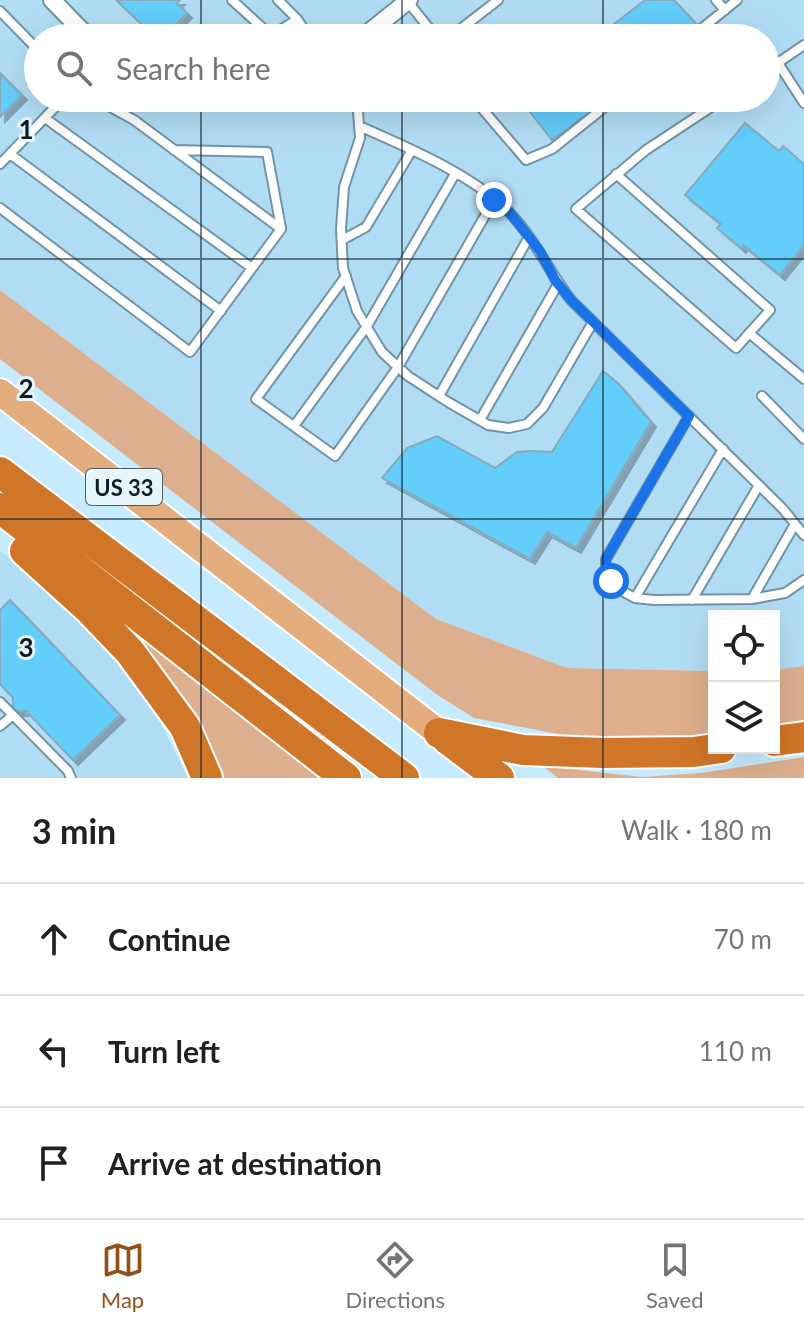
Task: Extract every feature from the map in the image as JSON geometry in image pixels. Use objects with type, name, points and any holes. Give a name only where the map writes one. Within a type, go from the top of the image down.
[{"type":"highway","name":"US 33","points":[[0,472],[404,778]]},
{"type":"highway","points":[[0,508],[346,778]]},
{"type":"highway","points":[[0,531],[51,573],[130,652],[185,727],[207,778]]},
{"type":"highway","points":[[439,733],[523,750],[603,753],[708,750]]},
{"type":"highway","name":"US 33","points":[[439,733],[499,778]]},
{"type":"highway","points":[[780,740],[804,737]]},
{"type":"main road","name":"US 33","points":[[0,392],[439,733]]},
{"type":"street","points":[[52,0],[75,24]]},
{"type":"street","points":[[379,24],[408,1]]},
{"type":"lane","points":[[232,0],[258,24]]},
{"type":"lane","points":[[278,0],[300,24]]},
{"type":"lane","points":[[467,24],[498,0]]},
{"type":"lane","points":[[716,0],[725,10]]},
{"type":"lane","points":[[708,24],[737,0]]},
{"type":"lane","points":[[408,1],[426,24]]},
{"type":"lane","points":[[0,11],[24,36]]},
{"type":"lane","points":[[290,24],[297,19]]},
{"type":"lane","points":[[780,62],[804,45]]},
{"type":"lane","points":[[780,66],[804,103]]},
{"type":"lane","points":[[0,164],[51,112]]},
{"type":"lane","points":[[119,112],[281,229]]},
{"type":"lane","points":[[358,112],[360,138],[344,187],[343,268],[357,311],[382,352],[408,376],[488,425],[509,428],[527,424],[543,408],[593,322]]},
{"type":"lane","points":[[485,112],[526,160],[552,149],[598,112]]},
{"type":"lane","points":[[616,174],[770,310],[736,348],[576,209],[616,174],[646,150],[704,112]]},
{"type":"lane","points":[[45,118],[252,268]]},
{"type":"lane","points":[[359,126],[412,150],[480,188],[510,213],[540,251],[558,284],[571,300],[759,485],[804,535]]},
{"type":"lane","points":[[0,208],[190,352],[281,229],[267,152],[174,150]]},
{"type":"lane","points":[[342,240],[366,227],[412,150]]},
{"type":"lane","points":[[10,154],[221,311]]},
{"type":"lane","points":[[294,426],[367,326],[455,174]]},
{"type":"lane","points":[[346,276],[256,399],[335,456],[398,367],[494,200]]},
{"type":"lane","points":[[439,396],[529,237]]},
{"type":"lane","points":[[480,420],[558,284]]},
{"type":"lane","points":[[749,333],[804,379]]},
{"type":"lane","points":[[762,396],[804,439]]},
{"type":"lane","points":[[689,416],[606,559],[606,571],[611,581],[635,598],[692,600],[752,599],[785,593],[804,580]]},
{"type":"lane","points":[[635,598],[723,449]]},
{"type":"lane","points":[[692,600],[759,485]]},
{"type":"lane","points":[[752,599],[795,524]]},
{"type":"lane","points":[[0,702],[68,771],[71,778]]},
{"type":"lane","points":[[0,726],[13,715]]},
{"type":"shaded area","points":[[0,0],[804,0],[804,666],[780,669],[780,610],[708,610],[708,671],[567,668],[436,619],[0,290]]},
{"type":"shaded area","points":[[0,290],[436,619],[567,668],[708,671],[708,737],[679,741],[580,738],[474,718],[436,694],[0,359]]},
{"type":"shaded area","points":[[0,551],[50,590],[108,651],[160,722],[188,778],[0,778]]},
{"type":"shaded area","points":[[97,594],[315,775],[320,778],[215,778]]},
{"type":"shaded area","points":[[804,666],[804,724],[780,727],[780,669]]},
{"type":"shaded area","points":[[804,757],[804,778],[558,778],[543,766],[642,777],[701,773]]},
{"type":"building","points":[[116,0],[180,0],[177,3],[187,13],[176,24],[141,24]]},
{"type":"building","points":[[645,0],[674,0],[696,24],[614,24]]},
{"type":"building","points":[[0,73],[22,95],[0,117]]},
{"type":"building","points":[[530,112],[589,112],[552,140]]},
{"type":"building","points":[[745,123],[779,151],[783,146],[804,164],[804,245],[780,275],[717,228],[721,224],[685,195]]},
{"type":"building","points":[[603,371],[618,383],[651,422],[576,548],[547,532],[530,559],[382,478],[407,448],[437,436],[495,468],[517,452],[552,452]]},
{"type":"building","points":[[10,600],[120,715],[73,760],[26,711],[13,711],[13,698],[0,684],[0,610]]},
{"type":"route","points":[[494,200],[510,213],[540,251],[555,280],[571,300],[689,416],[606,559],[606,571],[611,581]]}]
